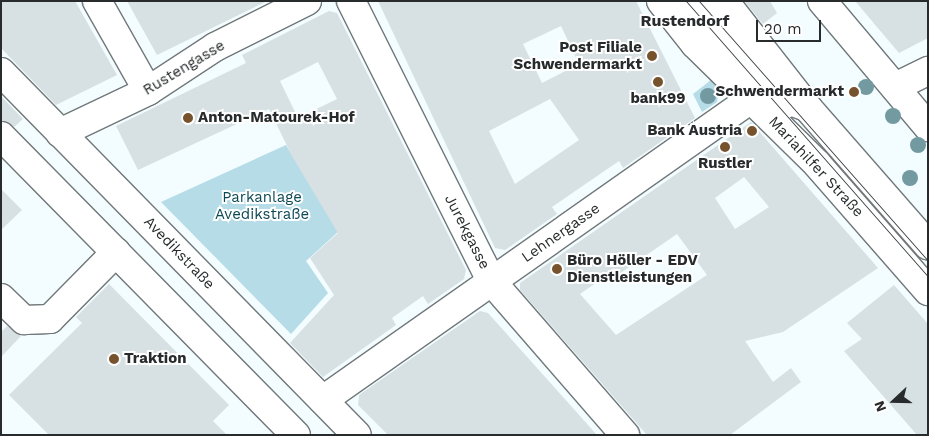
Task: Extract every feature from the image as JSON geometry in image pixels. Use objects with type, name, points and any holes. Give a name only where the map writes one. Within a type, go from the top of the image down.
[{"type":"street","points":[[97,1],[148,91]]},
{"type":"street","name":"Rustengasse","points":[[60,133],[148,91],[215,47],[308,1]]},
{"type":"street","name":"Jurekgasse","points":[[351,1],[492,282],[625,435]]},
{"type":"street","points":[[661,1],[695,44],[763,97],[911,243],[928,269]]},
{"type":"street","points":[[693,1],[763,97],[808,107]]},
{"type":"street","name":"Mariahilfer Straße","points":[[724,1],[808,107],[911,243],[928,290]]},
{"type":"street","points":[[822,1],[928,127]]},
{"type":"street","points":[[895,87],[928,71]]},
{"type":"street","name":"Avedikstraße","points":[[1,72],[357,435]]},
{"type":"street","name":"Lehnergasse","points":[[323,400],[763,97]]},
{"type":"street","points":[[1,136],[296,435]]},
{"type":"street","points":[[1,298],[24,320],[50,319],[116,252]]},
{"type":"green space","points":[[711,80],[719,90],[717,102],[702,112],[693,94]]},
{"type":"green space","name":"Anton-Matourek-Hof","points":[[286,145],[338,232],[306,261],[328,293],[291,334],[161,202]]},
{"type":"building","points":[[1,1],[75,1],[117,75],[56,105],[1,48]]},
{"type":"building","points":[[127,1],[267,1],[157,55]]},
{"type":"building","points":[[378,1],[636,1],[695,118],[623,168],[619,161],[552,207],[557,214],[505,250],[495,248]],"holes":[[[561,26],[579,64],[542,83],[523,44]],[[550,99],[579,140],[515,184],[489,131]]]},
{"type":"building","points":[[744,1],[770,1],[777,13],[763,24]]},
{"type":"building","points":[[855,1],[928,1],[928,38],[899,53]]},
{"type":"building","points":[[329,11],[337,13],[466,270],[464,279],[428,304],[423,296],[392,318],[396,325],[323,377],[290,343],[334,295],[310,258],[338,233],[292,156],[269,109],[138,170],[116,126],[246,63],[242,55]],"holes":[[[318,62],[337,99],[298,118],[280,81]]]},
{"type":"building","points":[[1,96],[23,119],[14,127],[1,121]]},
{"type":"building","points":[[751,122],[878,268],[783,332],[745,341],[773,382],[791,368],[801,382],[730,435],[647,435],[520,290],[520,283]],"holes":[[[744,177],[769,207],[735,229],[715,198]],[[677,234],[707,275],[616,335],[580,294],[616,269],[619,274]]]},
{"type":"building","points":[[1,189],[22,210],[1,230]]},
{"type":"building","name":"Traktion","points":[[109,284],[229,405],[213,421],[227,435],[49,435],[9,395],[82,323],[76,317]]},
{"type":"building","points":[[894,285],[928,324],[928,435],[917,435],[844,351],[862,339],[847,323]]},
{"type":"building","points":[[480,311],[488,313],[597,435],[388,435],[358,405],[359,395]]},
{"type":"building","points":[[7,326],[22,335],[1,357],[1,332]]},
{"type":"tram line","points":[[686,1],[928,276]]},
{"type":"tram line","points":[[699,1],[928,261]]},
{"type":"place","name":"Post Filiale Schwendermarkt","points":[[652,56]]},
{"type":"place","name":"bank99","points":[[658,82]]},
{"type":"place","name":"Schwendermarkt","points":[[854,92]]},
{"type":"place","name":"Anton-Matourek-Hof","points":[[188,118]]},
{"type":"place","name":"Bank Austria","points":[[752,131]]},
{"type":"place","name":"Rustler","points":[[725,147]]},
{"type":"place","name":"Büro Höller - EDV Dienstleistungen","points":[[557,269]]},
{"type":"place","name":"Traktion","points":[[114,359]]},
{"type":"district","name":"Rustendorf","points":[[685,21]]},
{"type":"park label","name":"Parkanlage Avedikstraße","points":[[262,206]]}]
